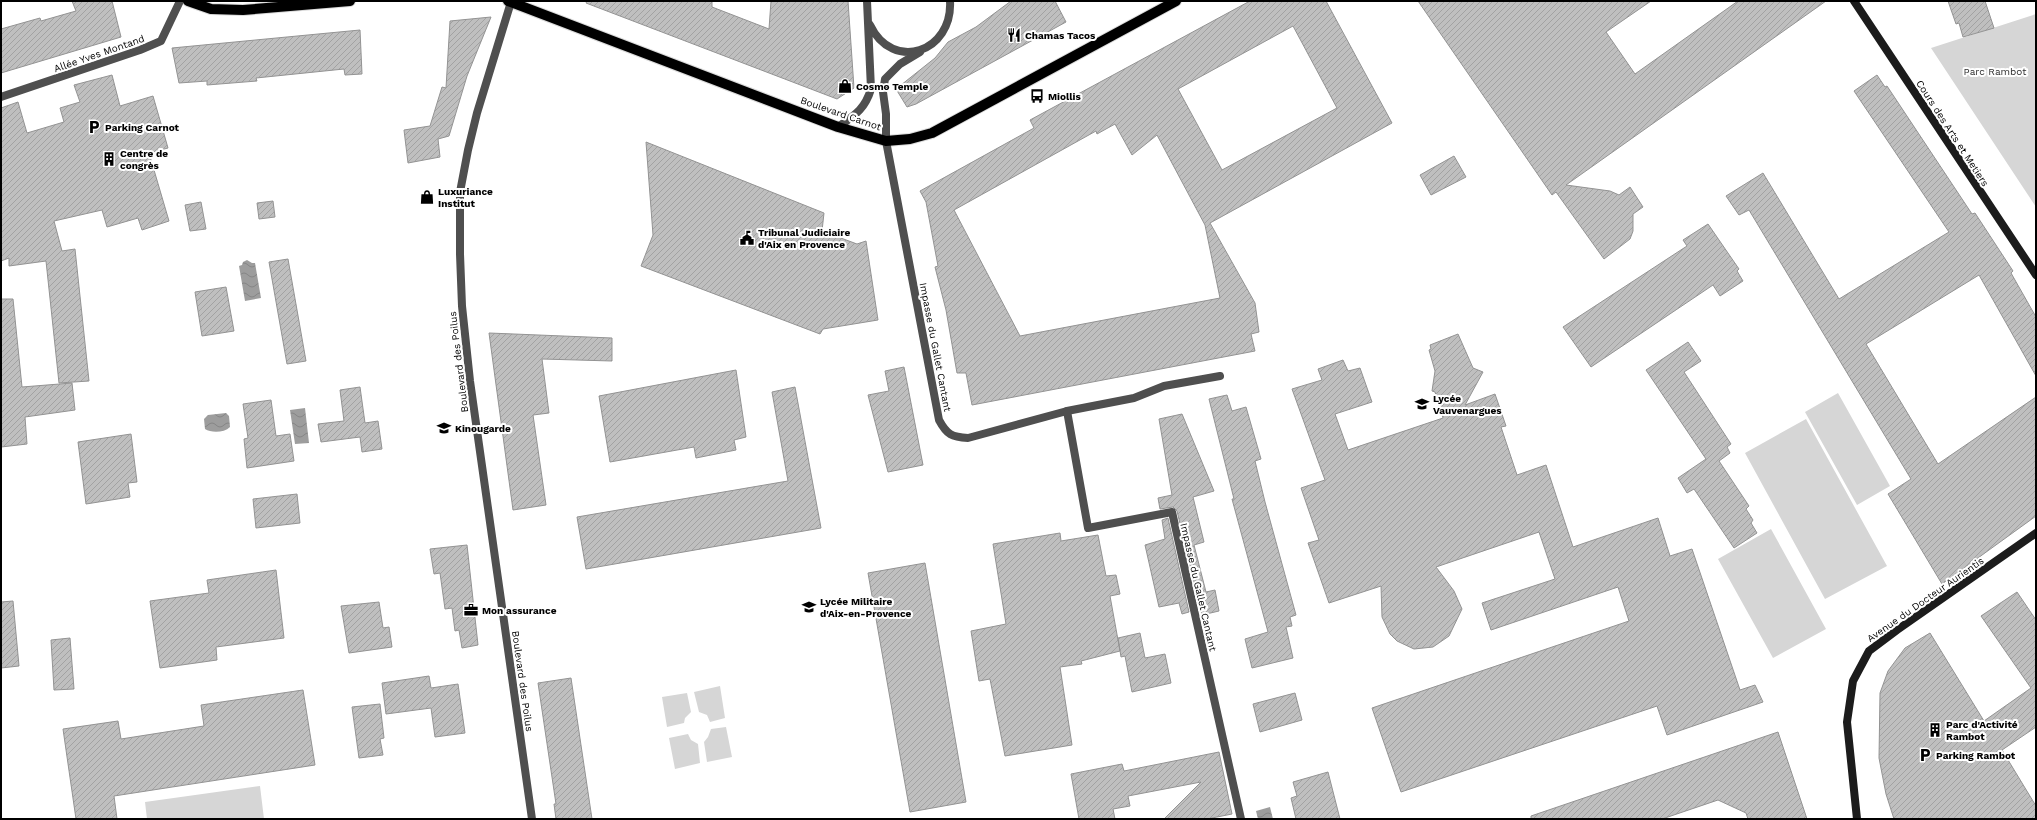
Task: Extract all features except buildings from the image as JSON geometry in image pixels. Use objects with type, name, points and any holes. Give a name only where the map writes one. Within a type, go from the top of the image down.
[{"type":"main road","points":[[188,1],[211,9],[224,10],[350,1]]},
{"type":"main road","name":"Boulevard Carnot","points":[[510,1],[838,127],[886,141],[910,139],[932,133],[1176,1]]},
{"type":"main road","name":"Cours des Arts et Metiers","points":[[1854,1],[2036,275]]},
{"type":"main road","name":"Avenue du Docteur Aurientis","points":[[1857,819],[1847,722],[1853,681],[1869,651],[2036,533]]},
{"type":"street","name":"Allée Yves Montand","points":[[1,97],[140,50],[160,41],[180,1]]},
{"type":"street","name":"Boulevard des Poilus","points":[[510,1],[477,113],[468,150],[460,192],[460,254],[462,306],[470,381],[532,819]]},
{"type":"street","points":[[838,127],[858,112],[867,102],[871,89],[867,1]]},
{"type":"street","points":[[868,10],[870,1]]},
{"type":"street","name":"Impasse du Gallet Cantant","points":[[950,1],[948,23],[944,29],[932,45],[900,64],[886,79],[883,92],[886,114],[886,141],[939,420],[944,429],[954,437],[968,438],[1067,411],[1134,398],[1164,386],[1220,376]]},
{"type":"street","points":[[868,22],[874,34],[896,51],[922,51]]},
{"type":"street","name":"Impasse du Gallet Cantant","points":[[1067,411],[1088,528],[1172,512],[1241,819]]},
{"type":"green space","name":"Parc Rambot","points":[[2036,14],[2036,207],[1931,48]]},
{"type":"green space","points":[[1838,393],[1890,486],[1857,505],[1805,412]]},
{"type":"green space","points":[[1806,419],[1887,566],[1825,599],[1745,453]]},
{"type":"green space","points":[[1771,529],[1826,629],[1773,658],[1718,559]]},
{"type":"green space","points":[[720,686],[725,718],[710,722],[707,715],[699,712],[694,692]]},
{"type":"green space","points":[[687,693],[691,712],[685,718],[684,723],[667,727],[662,697]]},
{"type":"green space","points":[[726,727],[732,757],[707,762],[704,742],[711,729]]},
{"type":"green space","points":[[688,734],[691,740],[698,744],[700,763],[675,769],[669,738]]},
{"type":"green space","points":[[260,786],[264,819],[147,819],[145,802]]},
{"type":"water","points":[[247,260],[255,263],[261,298],[245,301],[239,266]]},
{"type":"water","points":[[305,408],[309,443],[295,444],[290,410]]},
{"type":"water","points":[[226,413],[229,416],[230,427],[218,432],[205,429],[204,419],[208,415]]},
{"type":"water","points":[[1270,807],[1273,819],[1258,819],[1256,811]]},
{"type":"place","name":"Chamas Tacos","points":[[1014,35]]},
{"type":"place","name":"Cosmo Temple","points":[[845,86]]},
{"type":"place","name":"Miollis","points":[[1037,96]]},
{"type":"place","name":"Parking Carnot","points":[[94,127]]},
{"type":"place","name":"Centre de congrès","points":[[109,159]]},
{"type":"place","name":"Luxuriance Institut","points":[[427,197]]},
{"type":"place","name":"Tribunal Judiciaire d'Aix en Provence","points":[[747,238]]},
{"type":"place","name":"Lycée Vauvenargues","points":[[1422,404]]},
{"type":"place","name":"Kinougarde","points":[[444,428]]},
{"type":"place","name":"Lycée Militaire d'Aix-en-Provence","points":[[809,607]]},
{"type":"place","name":"Mon assurance","points":[[471,610]]},
{"type":"place","name":"Parc d'Activité Rambot","points":[[1935,730]]},
{"type":"place","name":"Parking Rambot","points":[[1925,755]]}]
